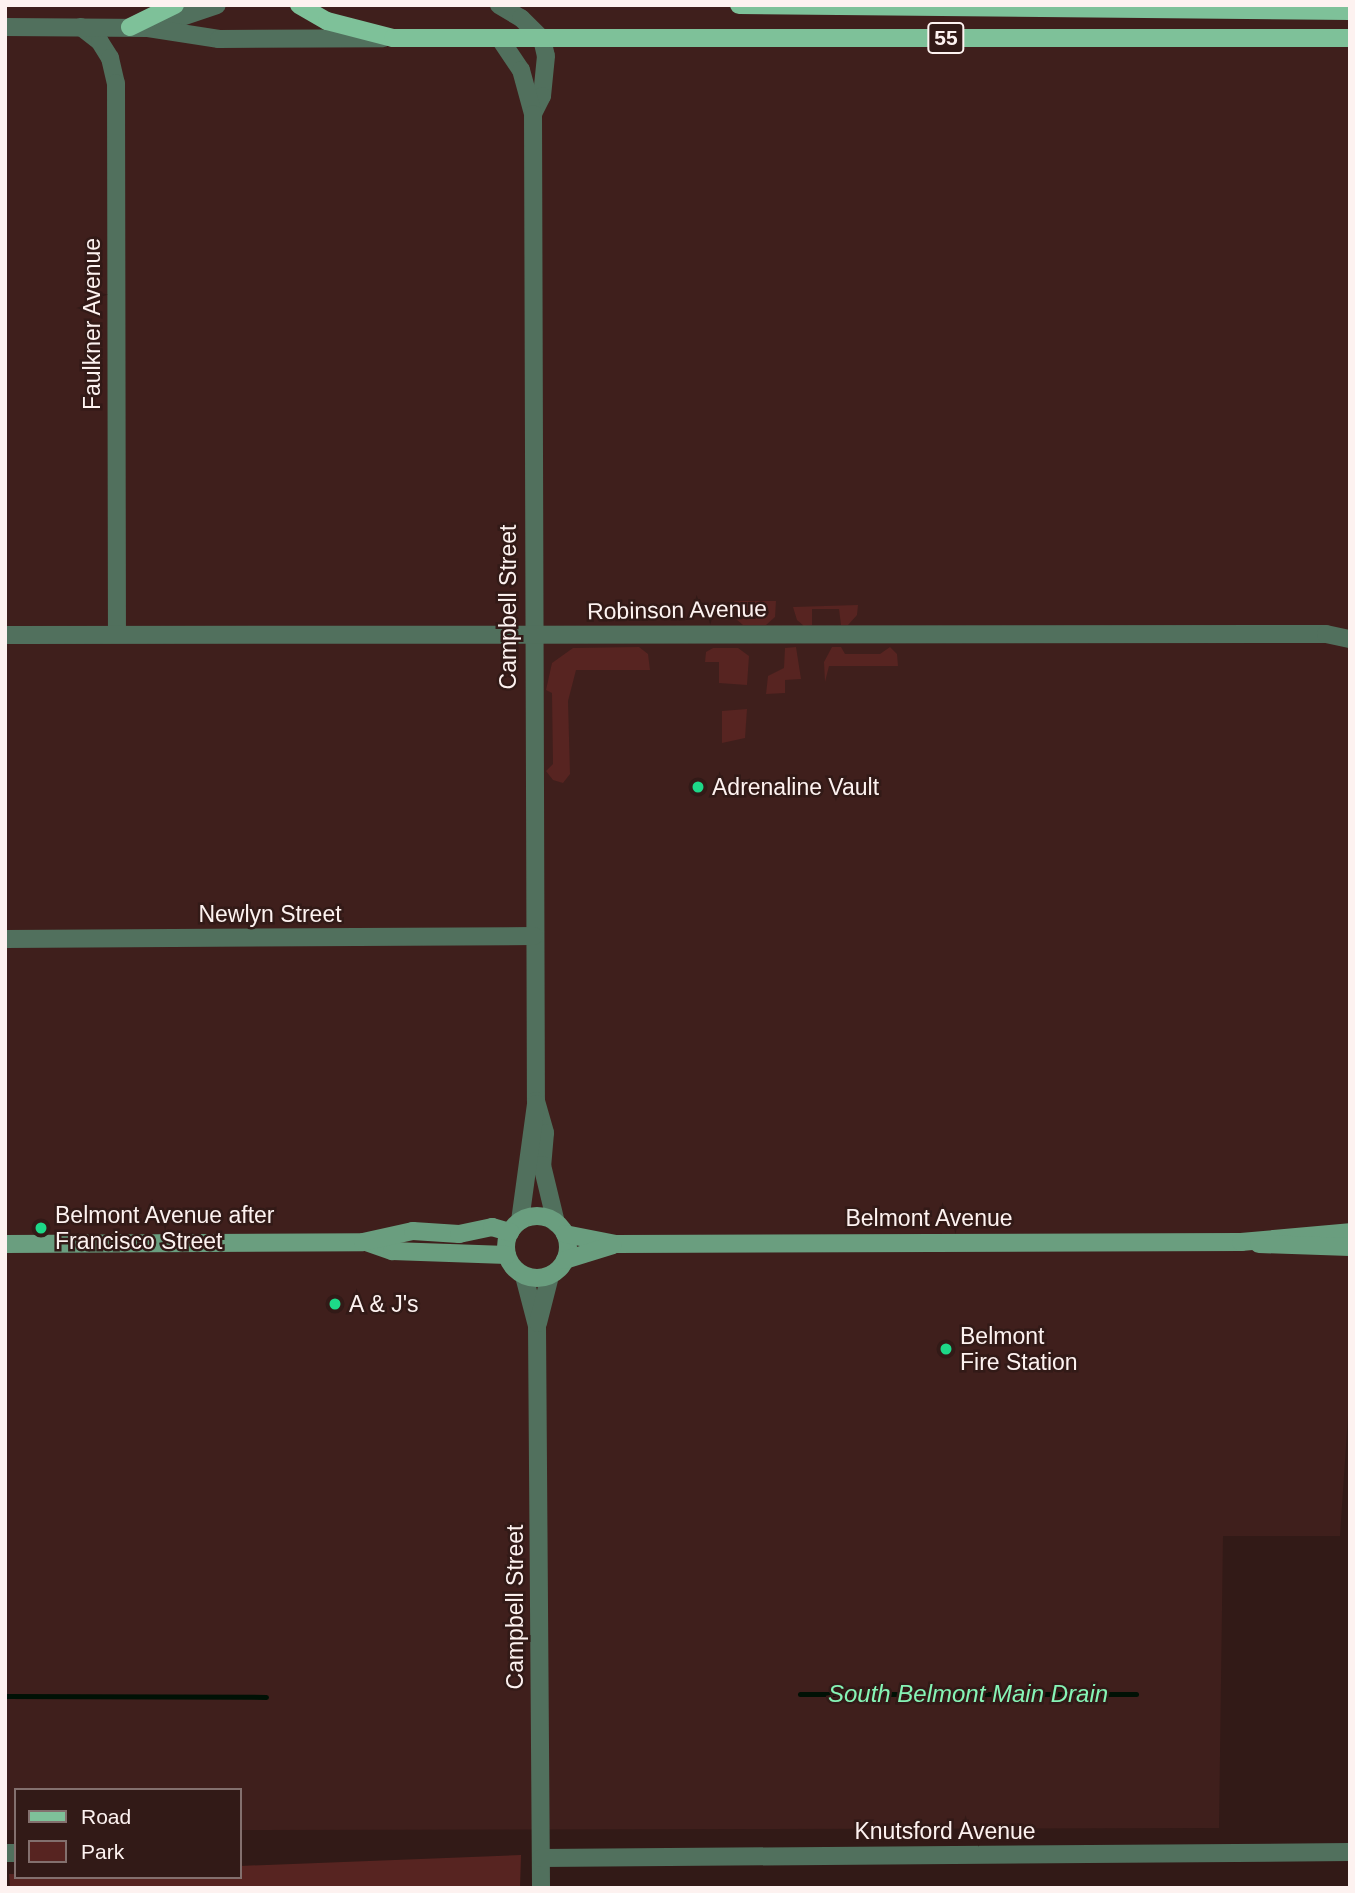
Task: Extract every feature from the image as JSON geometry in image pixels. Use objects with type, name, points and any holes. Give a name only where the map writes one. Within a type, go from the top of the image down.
[{"type":"main road","points":[[139,27],[175,5]]},
{"type":"main road","name":"55","points":[[299,5],[327,21],[393,38],[1350,38]]},
{"type":"main road","name":"55","points":[[739,5],[1350,11]]},
{"type":"main road","points":[[5,1244],[366,1242],[413,1231],[459,1234],[492,1227],[515,1227],[538,1216],[560,1228],[565,1260],[550,1276],[524,1276],[507,1255],[392,1251],[366,1242]]},
{"type":"main road","points":[[507,1255],[515,1227]]},
{"type":"main road","name":"Belmont Avenue","points":[[560,1228],[617,1244],[1241,1242],[1350,1232]]},
{"type":"main road","name":"Belmont Avenue","points":[[1241,1242],[1283,1248],[1350,1247]]},
{"type":"main road","name":"Belmont Avenue","points":[[565,1260],[617,1244]]},
{"type":"street","points":[[139,27],[217,5]]},
{"type":"street","points":[[499,5],[521,18],[542,40]]},
{"type":"street","points":[[5,27],[139,27],[219,39],[393,38]]},
{"type":"street","name":"Faulkner Avenue","points":[[81,27],[107,52],[116,83],[117,633]]},
{"type":"street","name":"Campbell Street","points":[[500,39],[522,70],[533,114],[536,1101],[515,1227]]},
{"type":"street","name":"Campbell Street","points":[[533,114],[542,96],[545,56],[542,40]]},
{"type":"street","name":"Robinson Avenue","points":[[5,635],[1271,634],[1350,639]]},
{"type":"street","name":"Newlyn Street","points":[[5,940],[534,936]]},
{"type":"street","name":"Campbell Street","points":[[536,1101],[545,1133],[542,1165],[560,1228]]},
{"type":"street","name":"Campbell Street","points":[[524,1276],[537,1326],[541,1888]]},
{"type":"street","name":"Campbell Street","points":[[537,1326],[550,1276]]},
{"type":"street","name":"Knutsford Avenue","points":[[541,1858],[1350,1853]]},
{"type":"shaded area","points":[[5,5],[1350,5],[1350,1386],[1340,1536],[1223,1536],[1219,1828],[242,1830],[242,1788],[14,1788],[14,1830],[5,1830]]},
{"type":"green space","points":[[734,601],[776,601],[775,617],[766,625],[743,625],[736,619]]},
{"type":"green space","points":[[858,605],[857,615],[848,625],[841,625],[839,609],[812,609],[812,625],[804,626],[797,620],[793,607]]},
{"type":"green space","points":[[639,647],[648,654],[650,670],[576,670],[568,701],[570,774],[563,783],[553,780],[546,771],[553,764],[552,693],[546,690],[552,663],[573,648]]},
{"type":"green space","points":[[796,647],[801,679],[785,680],[785,693],[766,694],[768,676],[784,668],[785,648]]},
{"type":"green space","points":[[832,647],[841,647],[845,654],[880,654],[890,647],[897,654],[898,666],[829,666],[825,682],[824,662]]},
{"type":"green space","points":[[713,648],[738,648],[749,656],[747,685],[719,683],[719,662],[705,662],[706,652]]},
{"type":"green space","points":[[747,709],[745,738],[722,743],[722,711]]},
{"type":"green space","points":[[521,1855],[520,1888],[10,1888],[9,1874],[14,1874],[14,1879],[242,1879],[242,1866]]},
{"type":"waterway","name":"South Belmont Main Drain","points":[[800,1694],[1136,1694]]},
{"type":"waterway","name":"South Belmont Main Drain","points":[[5,1696],[266,1697]]},
{"type":"place","name":"Adrenaline Vault","points":[[698,787]]},
{"type":"place","name":"Belmont Avenue after Francisco Street","points":[[41,1228]]},
{"type":"place","name":"A & J's","points":[[335,1304]]},
{"type":"place","name":"Belmont Fire Station","points":[[946,1349]]}]
